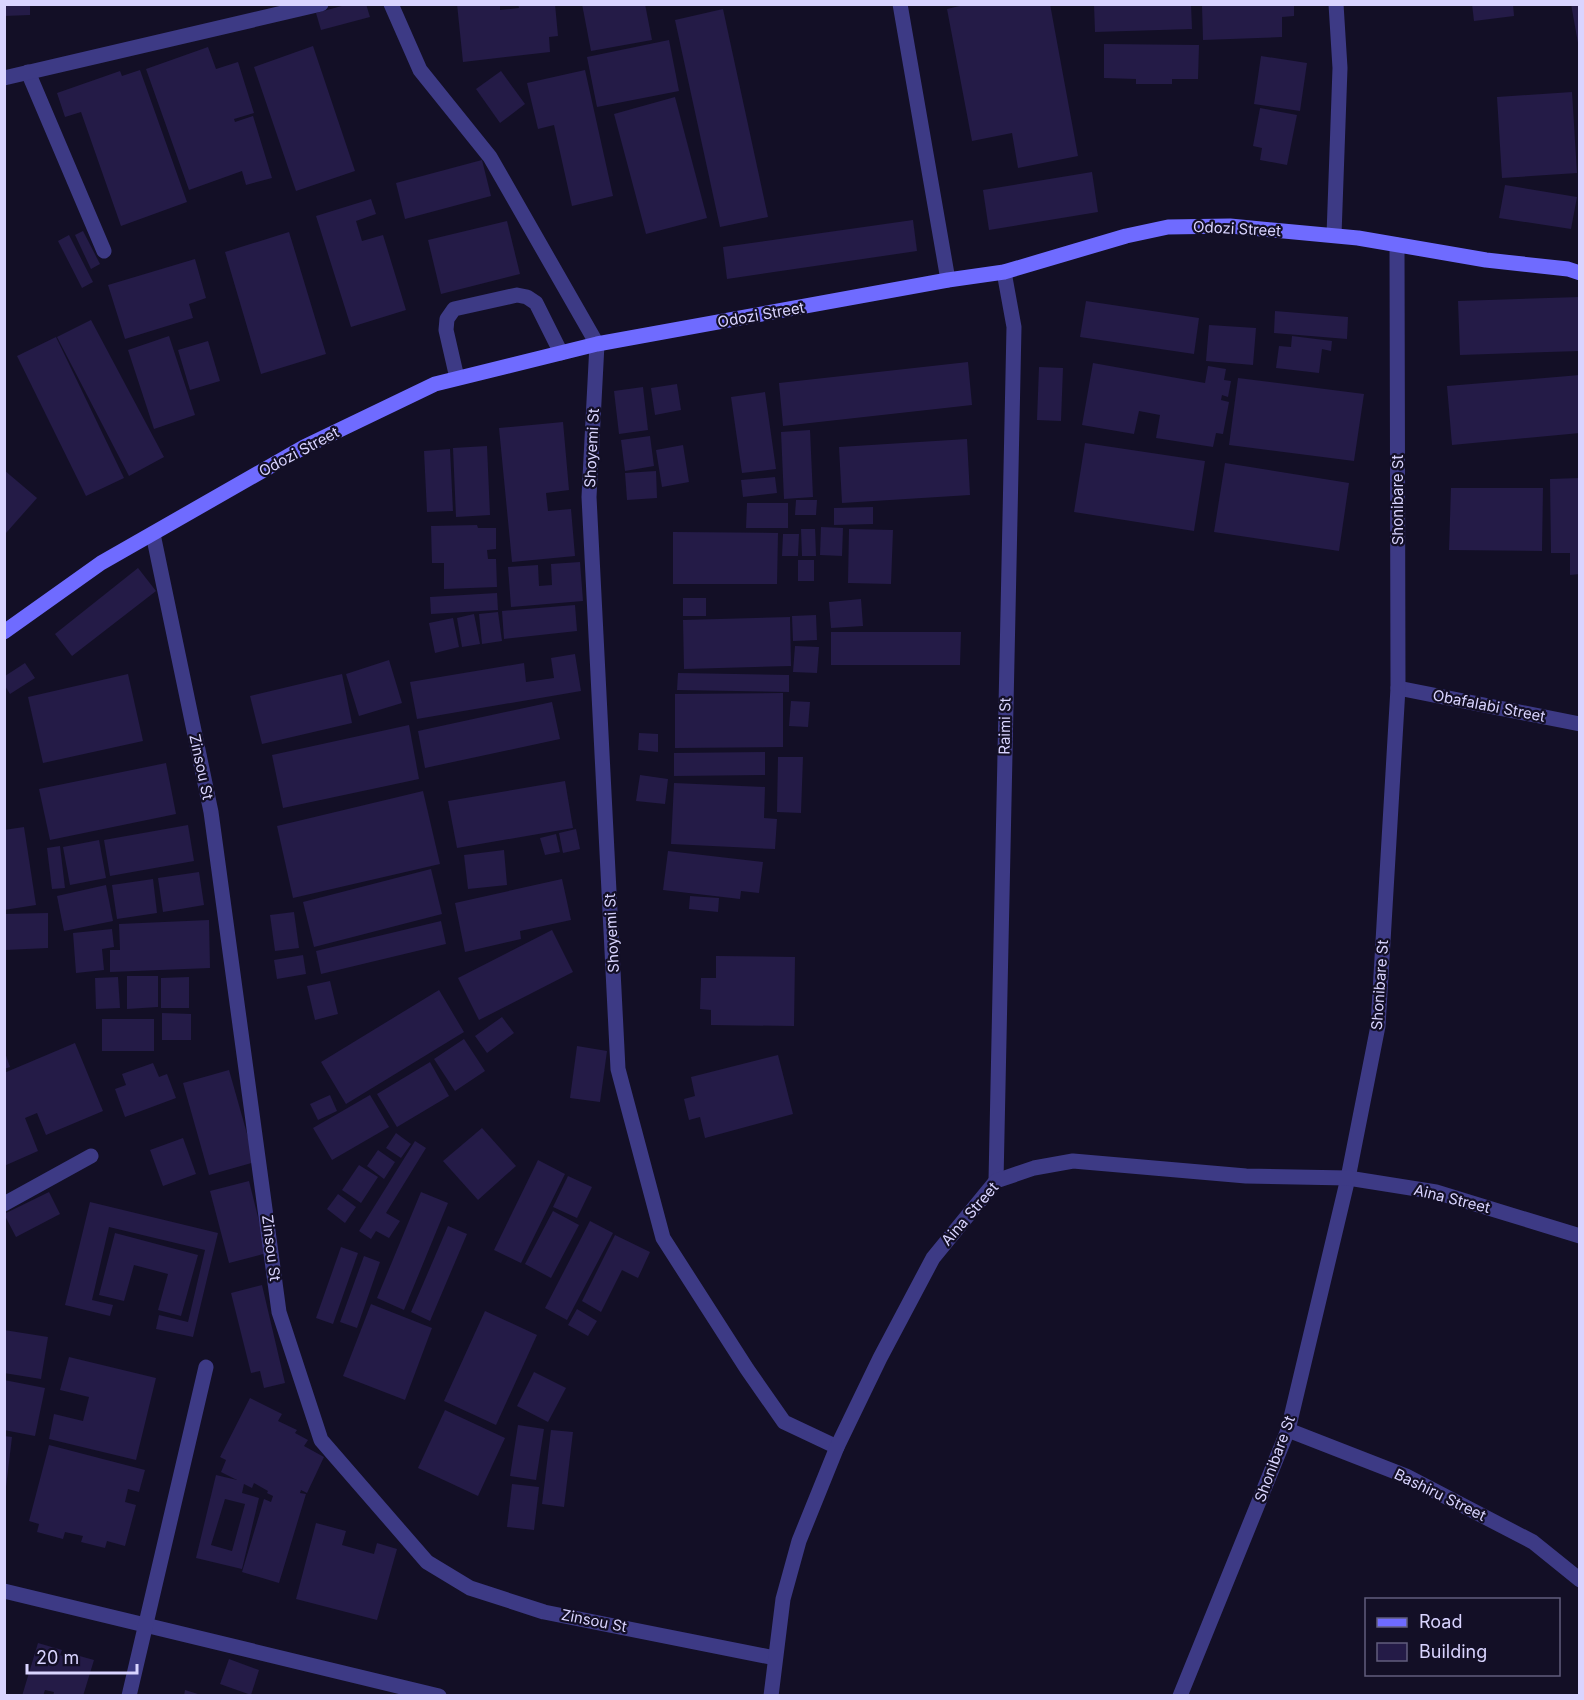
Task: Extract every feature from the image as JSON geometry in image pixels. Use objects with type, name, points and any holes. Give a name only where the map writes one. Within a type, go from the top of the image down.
[{"type":"main road","name":"Odozi Street","points":[[4,632],[101,562],[304,447],[435,384],[597,344],[948,280],[1004,272],[1126,236],[1168,227],[1230,226],[1334,236],[1486,260],[1568,269],[1580,273]]},
{"type":"street","points":[[4,78],[321,4]]},
{"type":"street","points":[[392,4],[420,70],[490,157],[597,344]]},
{"type":"street","points":[[900,4],[948,280]]},
{"type":"street","points":[[1334,236],[1340,68],[1336,4]]},
{"type":"street","points":[[28,72],[104,251]]},
{"type":"street","name":"Shonibare St","points":[[1180,1695],[1288,1430],[1348,1178],[1378,1026],[1398,688],[1397,245]]},
{"type":"street","name":"Raimi St","points":[[996,1181],[1014,327],[1004,272]]},
{"type":"street","points":[[457,378],[446,330],[447,319],[454,309],[517,295],[527,297],[536,303],[561,353]]},
{"type":"street","name":"Shoyemi St","points":[[597,344],[590,497],[618,1069],[663,1238],[784,1422],[837,1447]]},
{"type":"street","name":"Zinsou St","points":[[153,534],[211,812],[279,1312],[321,1440],[427,1563],[470,1588],[544,1612],[775,1658]]},
{"type":"street","name":"Obafalabi Street","points":[[1398,688],[1580,724]]},
{"type":"street","points":[[4,1204],[91,1156]]},
{"type":"street","name":"Aina Street","points":[[771,1695],[783,1599],[799,1541],[837,1447],[880,1358],[933,1258],[996,1181],[1034,1168],[1073,1161],[1246,1176],[1348,1178],[1436,1192],[1580,1236]]},
{"type":"street","points":[[129,1695],[206,1368]]},
{"type":"street","name":"Bashiru Street","points":[[1288,1430],[1406,1476],[1533,1542],[1580,1580]]},
{"type":"street","points":[[4,1591],[439,1695]]},
{"type":"building","points":[[4,4],[30,4],[30,15],[4,16]]},
{"type":"building","points":[[349,4],[366,4],[370,17],[321,30],[316,13]]},
{"type":"building","points":[[457,4],[500,4],[500,10],[519,8],[518,4],[555,4],[558,36],[549,37],[550,52],[463,62]]},
{"type":"building","points":[[582,4],[645,4],[652,40],[591,51]]},
{"type":"building","points":[[968,4],[1050,4],[1078,156],[1018,168],[1012,133],[972,141],[947,9]]},
{"type":"building","points":[[1094,4],[1191,4],[1192,29],[1095,32]]},
{"type":"building","points":[[1294,4],[1294,16],[1282,17],[1282,37],[1203,40],[1202,5]]},
{"type":"building","points":[[1472,4],[1513,4],[1514,16],[1474,21]]},
{"type":"building","points":[[1571,4],[1580,4],[1580,43],[1578,43]]},
{"type":"building","points":[[723,9],[768,217],[720,227],[675,20]]},
{"type":"building","points":[[669,40],[679,91],[597,107],[587,57]]},
{"type":"building","points":[[1104,44],[1199,45],[1198,79],[1172,79],[1172,84],[1136,84],[1136,79],[1104,78]]},
{"type":"building","points":[[313,46],[355,171],[296,191],[254,67]]},
{"type":"building","points":[[208,47],[216,69],[238,62],[254,113],[234,119],[235,122],[253,116],[272,178],[246,185],[242,171],[189,190],[146,69]]},
{"type":"building","points":[[1261,56],[1307,63],[1300,111],[1254,104]]},
{"type":"building","points":[[140,70],[187,202],[121,226],[81,112],[65,117],[57,93],[120,71],[122,76]]},
{"type":"building","points":[[585,70],[613,196],[572,206],[554,125],[538,129],[527,83]]},
{"type":"building","points":[[501,71],[525,104],[500,123],[476,89]]},
{"type":"building","points":[[1572,92],[1577,173],[1502,178],[1497,97]]},
{"type":"building","points":[[675,97],[707,218],[646,234],[614,114]]},
{"type":"building","points":[[1260,108],[1297,115],[1287,165],[1260,160],[1262,148],[1253,146]]},
{"type":"building","points":[[482,160],[491,196],[405,219],[396,183]]},
{"type":"building","points":[[1092,172],[1098,212],[989,230],[983,190]]},
{"type":"building","points":[[1505,185],[1577,197],[1571,229],[1499,218]]},
{"type":"building","points":[[371,199],[376,214],[356,221],[362,241],[383,235],[406,310],[351,327],[316,216]]},
{"type":"building","points":[[913,220],[917,251],[727,279],[723,247]]},
{"type":"building","points":[[507,221],[520,274],[441,294],[428,240]]},
{"type":"building","points":[[83,231],[100,264],[91,269],[75,235]]},
{"type":"building","points":[[289,232],[326,354],[261,374],[225,252]]},
{"type":"building","points":[[69,235],[93,282],[82,288],[58,241]]},
{"type":"building","points":[[195,259],[206,298],[189,304],[193,318],[125,339],[108,285]]},
{"type":"building","points":[[1580,297],[1580,351],[1460,355],[1458,301]]},
{"type":"building","points":[[1086,301],[1199,318],[1194,354],[1080,337]]},
{"type":"building","points":[[1275,311],[1348,317],[1347,339],[1274,333]]},
{"type":"building","points":[[91,320],[164,457],[129,476],[57,337]]},
{"type":"building","points":[[1209,325],[1256,328],[1253,365],[1206,361]]},
{"type":"building","points":[[169,336],[195,415],[154,429],[128,350]]},
{"type":"building","points":[[1292,336],[1332,341],[1331,351],[1322,349],[1319,373],[1276,368],[1279,346],[1291,347]]},
{"type":"building","points":[[56,337],[124,478],[86,496],[17,356]]},
{"type":"building","points":[[208,341],[220,381],[190,390],[178,350]]},
{"type":"building","points":[[968,362],[972,405],[783,426],[779,383]]},
{"type":"building","points":[[1093,363],[1205,383],[1208,366],[1226,369],[1224,380],[1231,381],[1228,397],[1222,395],[1221,400],[1229,402],[1223,434],[1216,433],[1213,447],[1156,438],[1160,415],[1139,411],[1134,434],[1082,425]]},
{"type":"building","points":[[1039,367],[1063,368],[1061,421],[1037,420]]},
{"type":"building","points":[[1580,375],[1580,433],[1452,445],[1447,386]]},
{"type":"building","points":[[1238,378],[1364,394],[1354,461],[1229,445]]},
{"type":"building","points":[[677,384],[681,410],[655,415],[651,388]]},
{"type":"building","points":[[643,387],[648,430],[619,434],[614,391]]},
{"type":"building","points":[[765,392],[776,469],[742,473],[731,397]]},
{"type":"building","points":[[563,422],[569,490],[546,493],[548,511],[571,509],[575,556],[512,562],[499,428]]},
{"type":"building","points":[[810,430],[813,497],[784,499],[781,432]]},
{"type":"building","points":[[650,436],[654,466],[625,471],[621,440]]},
{"type":"building","points":[[967,439],[970,495],[842,503],[839,447]]},
{"type":"building","points":[[1085,443],[1205,461],[1194,531],[1074,512]]},
{"type":"building","points":[[683,445],[689,482],[662,487],[656,450]]},
{"type":"building","points":[[487,446],[490,515],[456,517],[453,448]]},
{"type":"building","points":[[450,449],[453,511],[427,512],[424,451]]},
{"type":"building","points":[[1225,463],[1349,483],[1339,551],[1214,532]]},
{"type":"building","points":[[4,470],[37,498],[6,533],[4,531]]},
{"type":"building","points":[[656,471],[657,498],[627,500],[625,473]]},
{"type":"building","points":[[775,477],[777,493],[743,497],[741,480]]},
{"type":"building","points":[[1580,478],[1580,574],[1570,575],[1570,553],[1551,553],[1550,479]]},
{"type":"building","points":[[1451,488],[1543,488],[1542,551],[1449,550]]},
{"type":"building","points":[[796,500],[817,500],[816,515],[795,515]]},
{"type":"building","points":[[747,503],[788,503],[788,528],[746,528]]},
{"type":"building","points":[[873,507],[873,524],[834,525],[834,508]]},
{"type":"building","points":[[477,525],[478,528],[496,528],[496,549],[487,550],[488,559],[496,559],[497,587],[444,589],[444,563],[432,563],[431,526]]},
{"type":"building","points":[[821,527],[843,528],[842,556],[820,555]]},
{"type":"building","points":[[801,529],[815,529],[816,556],[802,556]]},
{"type":"building","points":[[849,529],[893,530],[891,584],[848,583]]},
{"type":"building","points":[[673,532],[778,533],[777,584],[673,584]]},
{"type":"building","points":[[783,534],[799,534],[798,556],[782,556]]},
{"type":"building","points":[[798,560],[814,560],[814,581],[798,581]]},
{"type":"building","points":[[580,562],[583,601],[511,607],[508,567],[538,565],[539,586],[552,585],[551,564]]},
{"type":"building","points":[[138,568],[156,591],[72,656],[55,634]]},
{"type":"building","points":[[497,593],[498,610],[431,614],[430,597]]},
{"type":"building","points":[[683,598],[706,598],[706,616],[683,616]]},
{"type":"building","points":[[861,599],[863,626],[831,628],[829,602]]},
{"type":"building","points":[[575,605],[577,631],[504,639],[502,611]]},
{"type":"building","points":[[498,612],[502,641],[482,644],[479,614]]},
{"type":"building","points":[[474,614],[480,644],[462,647],[457,618]]},
{"type":"building","points":[[816,615],[817,640],[793,641],[792,616]]},
{"type":"building","points":[[790,617],[791,666],[684,669],[683,620]]},
{"type":"building","points":[[453,618],[459,647],[435,653],[429,623]]},
{"type":"building","points":[[831,632],[961,632],[960,665],[831,665]]},
{"type":"building","points":[[795,646],[819,647],[817,673],[793,672]]},
{"type":"building","points":[[575,654],[581,691],[417,719],[410,682],[524,663],[526,682],[554,678],[551,658]]},
{"type":"building","points":[[389,660],[402,703],[359,716],[346,674]]},
{"type":"building","points":[[25,663],[35,678],[10,694],[5,686],[5,676]]},
{"type":"building","points":[[678,673],[789,675],[789,692],[677,690]]},
{"type":"building","points":[[128,674],[143,741],[43,763],[28,697]]},
{"type":"building","points":[[342,674],[352,723],[262,744],[250,696]]},
{"type":"building","points":[[783,693],[783,747],[675,748],[675,694]]},
{"type":"building","points":[[791,701],[810,702],[808,727],[789,726]]},
{"type":"building","points":[[552,702],[560,739],[425,768],[418,731]]},
{"type":"building","points":[[409,725],[419,779],[283,808],[272,755]]},
{"type":"building","points":[[639,733],[658,734],[658,752],[638,750]]},
{"type":"building","points":[[765,752],[765,775],[674,776],[674,753]]},
{"type":"building","points":[[778,757],[803,757],[801,813],[777,812]]},
{"type":"building","points":[[166,763],[176,814],[50,840],[39,789]]},
{"type":"building","points":[[640,775],[668,779],[665,804],[636,801]]},
{"type":"building","points":[[565,781],[573,828],[457,848],[448,801]]},
{"type":"building","points":[[674,783],[765,787],[764,818],[777,819],[775,849],[671,844]]},
{"type":"building","points":[[423,791],[440,864],[293,898],[277,826]]},
{"type":"building","points":[[188,825],[194,861],[110,876],[104,840]]},
{"type":"building","points":[[24,827],[36,905],[4,910],[4,830]]},
{"type":"building","points":[[576,829],[580,849],[563,853],[559,833]]},
{"type":"building","points":[[556,834],[560,852],[545,855],[540,838]]},
{"type":"building","points":[[99,840],[106,878],[70,885],[63,847]]},
{"type":"building","points":[[60,846],[65,888],[52,889],[47,848]]},
{"type":"building","points":[[504,850],[507,885],[468,889],[464,855]]},
{"type":"building","points":[[668,851],[763,862],[759,893],[741,891],[740,899],[663,890]]},
{"type":"building","points":[[431,869],[442,914],[314,947],[303,902]]},
{"type":"building","points":[[199,872],[204,905],[163,912],[158,878]]},
{"type":"building","points":[[153,879],[157,913],[117,919],[112,885]]},
{"type":"building","points":[[562,879],[571,920],[520,931],[521,939],[465,952],[455,903]]},
{"type":"building","points":[[106,885],[113,921],[64,931],[57,896]]},
{"type":"building","points":[[690,896],[719,898],[718,912],[689,909]]},
{"type":"building","points":[[294,912],[299,948],[275,951],[270,915]]},
{"type":"building","points":[[48,913],[48,948],[5,950],[4,914]]},
{"type":"building","points":[[209,920],[210,968],[110,972],[110,950],[120,950],[119,924]]},
{"type":"building","points":[[441,921],[446,944],[321,974],[316,951]]},
{"type":"building","points":[[112,929],[114,947],[102,949],[104,970],[76,973],[73,933]]},
{"type":"building","points":[[552,930],[573,972],[479,1020],[458,978]]},
{"type":"building","points":[[303,955],[306,974],[277,979],[274,960]]},
{"type":"building","points":[[716,956],[795,957],[794,1026],[711,1025],[711,1010],[700,1009],[701,978],[716,978]]},
{"type":"building","points":[[127,976],[158,976],[158,1007],[127,1009]]},
{"type":"building","points":[[118,977],[120,1008],[96,1009],[95,978]]},
{"type":"building","points":[[189,977],[189,1008],[161,1008],[161,978]]},
{"type":"building","points":[[330,981],[338,1014],[315,1020],[307,986]]},
{"type":"building","points":[[439,990],[464,1032],[346,1104],[321,1062]]},
{"type":"building","points":[[162,1013],[191,1014],[191,1040],[162,1040]]},
{"type":"building","points":[[502,1017],[514,1033],[487,1053],[475,1036]]},
{"type":"building","points":[[102,1019],[154,1019],[154,1051],[102,1051]]},
{"type":"building","points":[[464,1039],[485,1071],[455,1091],[434,1059]]},
{"type":"building","points":[[75,1043],[103,1111],[46,1135],[37,1113],[25,1118],[38,1151],[4,1166],[4,1073]]},
{"type":"building","points":[[577,1046],[607,1051],[600,1102],[570,1098]]},
{"type":"building","points":[[4,1050],[10,1067],[4,1069]]},
{"type":"building","points":[[778,1055],[793,1114],[705,1138],[700,1117],[689,1120],[684,1099],[695,1096],[691,1077]]},
{"type":"building","points":[[430,1062],[449,1096],[397,1127],[377,1094]]},
{"type":"building","points":[[153,1063],[159,1077],[167,1074],[176,1098],[125,1117],[115,1089],[126,1085],[122,1074]]},
{"type":"building","points":[[229,1070],[255,1162],[209,1175],[183,1083]]},
{"type":"building","points":[[330,1095],[337,1111],[318,1120],[310,1104]]},
{"type":"building","points":[[370,1095],[389,1127],[332,1160],[313,1128]]},
{"type":"building","points":[[482,1128],[516,1166],[478,1200],[443,1161]]},
{"type":"building","points":[[396,1133],[411,1144],[401,1158],[386,1148]]},
{"type":"building","points":[[183,1138],[196,1174],[163,1186],[150,1150]]},
{"type":"building","points":[[415,1141],[426,1148],[386,1213],[400,1221],[389,1238],[376,1231],[371,1239],[359,1231]]},
{"type":"building","points":[[378,1150],[395,1162],[384,1179],[367,1166]]},
{"type":"building","points":[[538,1160],[565,1174],[521,1263],[494,1250]]},
{"type":"building","points":[[359,1165],[378,1177],[361,1203],[342,1190]]},
{"type":"building","points":[[568,1176],[592,1187],[577,1218],[553,1207]]},
{"type":"building","points":[[249,1181],[267,1253],[229,1263],[210,1191]]},
{"type":"building","points":[[49,1192],[60,1214],[16,1237],[4,1214]]},
{"type":"building","points":[[421,1192],[448,1203],[404,1310],[377,1298]]},
{"type":"building","points":[[338,1194],[356,1207],[345,1223],[327,1209]]},
{"type":"building","points":[[90,1202],[218,1233],[193,1337],[156,1329],[159,1315],[188,1322],[205,1250],[109,1227],[92,1300],[113,1305],[110,1316],[65,1305]]},
{"type":"building","points":[[553,1211],[579,1225],[551,1278],[525,1264]]},
{"type":"building","points":[[590,1221],[613,1233],[567,1320],[545,1308]]},
{"type":"building","points":[[448,1226],[467,1234],[430,1321],[411,1312]]},
{"type":"building","points":[[115,1233],[198,1255],[181,1316],[158,1310],[168,1274],[134,1265],[124,1301],[99,1295]]},
{"type":"building","points":[[615,1235],[650,1252],[638,1278],[622,1270],[601,1312],[582,1301]]},
{"type":"building","points":[[341,1247],[358,1253],[333,1324],[316,1318]]},
{"type":"building","points":[[364,1256],[380,1262],[357,1328],[340,1322]]},
{"type":"building","points":[[262,1285],[285,1383],[264,1388],[260,1371],[251,1373],[231,1293]]},
{"type":"building","points":[[371,1304],[432,1328],[405,1400],[343,1376]]},
{"type":"building","points":[[577,1309],[597,1321],[588,1336],[568,1325]]},
{"type":"building","points":[[485,1311],[537,1335],[496,1425],[444,1401]]},
{"type":"building","points":[[4,1330],[48,1337],[41,1379],[4,1373]]},
{"type":"building","points":[[69,1357],[156,1378],[136,1460],[49,1439],[54,1414],[83,1421],[89,1397],[60,1390]]},
{"type":"building","points":[[534,1372],[566,1388],[548,1422],[517,1406]]},
{"type":"building","points":[[4,1380],[45,1388],[35,1436],[4,1430]]},
{"type":"building","points":[[250,1398],[282,1414],[278,1421],[297,1430],[295,1433],[308,1440],[304,1446],[324,1457],[307,1493],[301,1490],[300,1493],[306,1494],[279,1583],[242,1572],[264,1499],[271,1502],[273,1496],[254,1483],[252,1488],[244,1484],[242,1493],[259,1498],[242,1569],[196,1558],[216,1475],[237,1480],[221,1472],[226,1460],[220,1457]],"holes":[[[225,1499],[245,1504],[232,1551],[211,1545]]]},
{"type":"building","points":[[445,1410],[505,1438],[478,1496],[418,1468]]},
{"type":"building","points":[[518,1425],[544,1429],[536,1480],[510,1476]]},
{"type":"building","points":[[551,1430],[573,1432],[564,1507],[542,1504]]},
{"type":"building","points":[[4,1436],[12,1437],[6,1487],[4,1487]]},
{"type":"building","points":[[49,1445],[145,1470],[139,1492],[128,1489],[125,1502],[136,1505],[125,1546],[107,1541],[105,1548],[81,1542],[83,1536],[65,1532],[63,1539],[37,1532],[39,1524],[29,1521]]},
{"type":"building","points":[[512,1484],[539,1487],[534,1530],[507,1527]]},
{"type":"building","points":[[316,1523],[346,1531],[342,1545],[374,1554],[377,1543],[397,1549],[377,1620],[296,1599]]},
{"type":"building","points":[[38,1643],[62,1650],[60,1655],[74,1660],[76,1655],[94,1660],[83,1696],[53,1696],[54,1692],[45,1690],[43,1696],[22,1696]]},
{"type":"building","points":[[229,1659],[259,1670],[251,1695],[220,1684]]},
{"type":"building","points":[[185,1690],[201,1695],[201,1696],[184,1696]]}]
